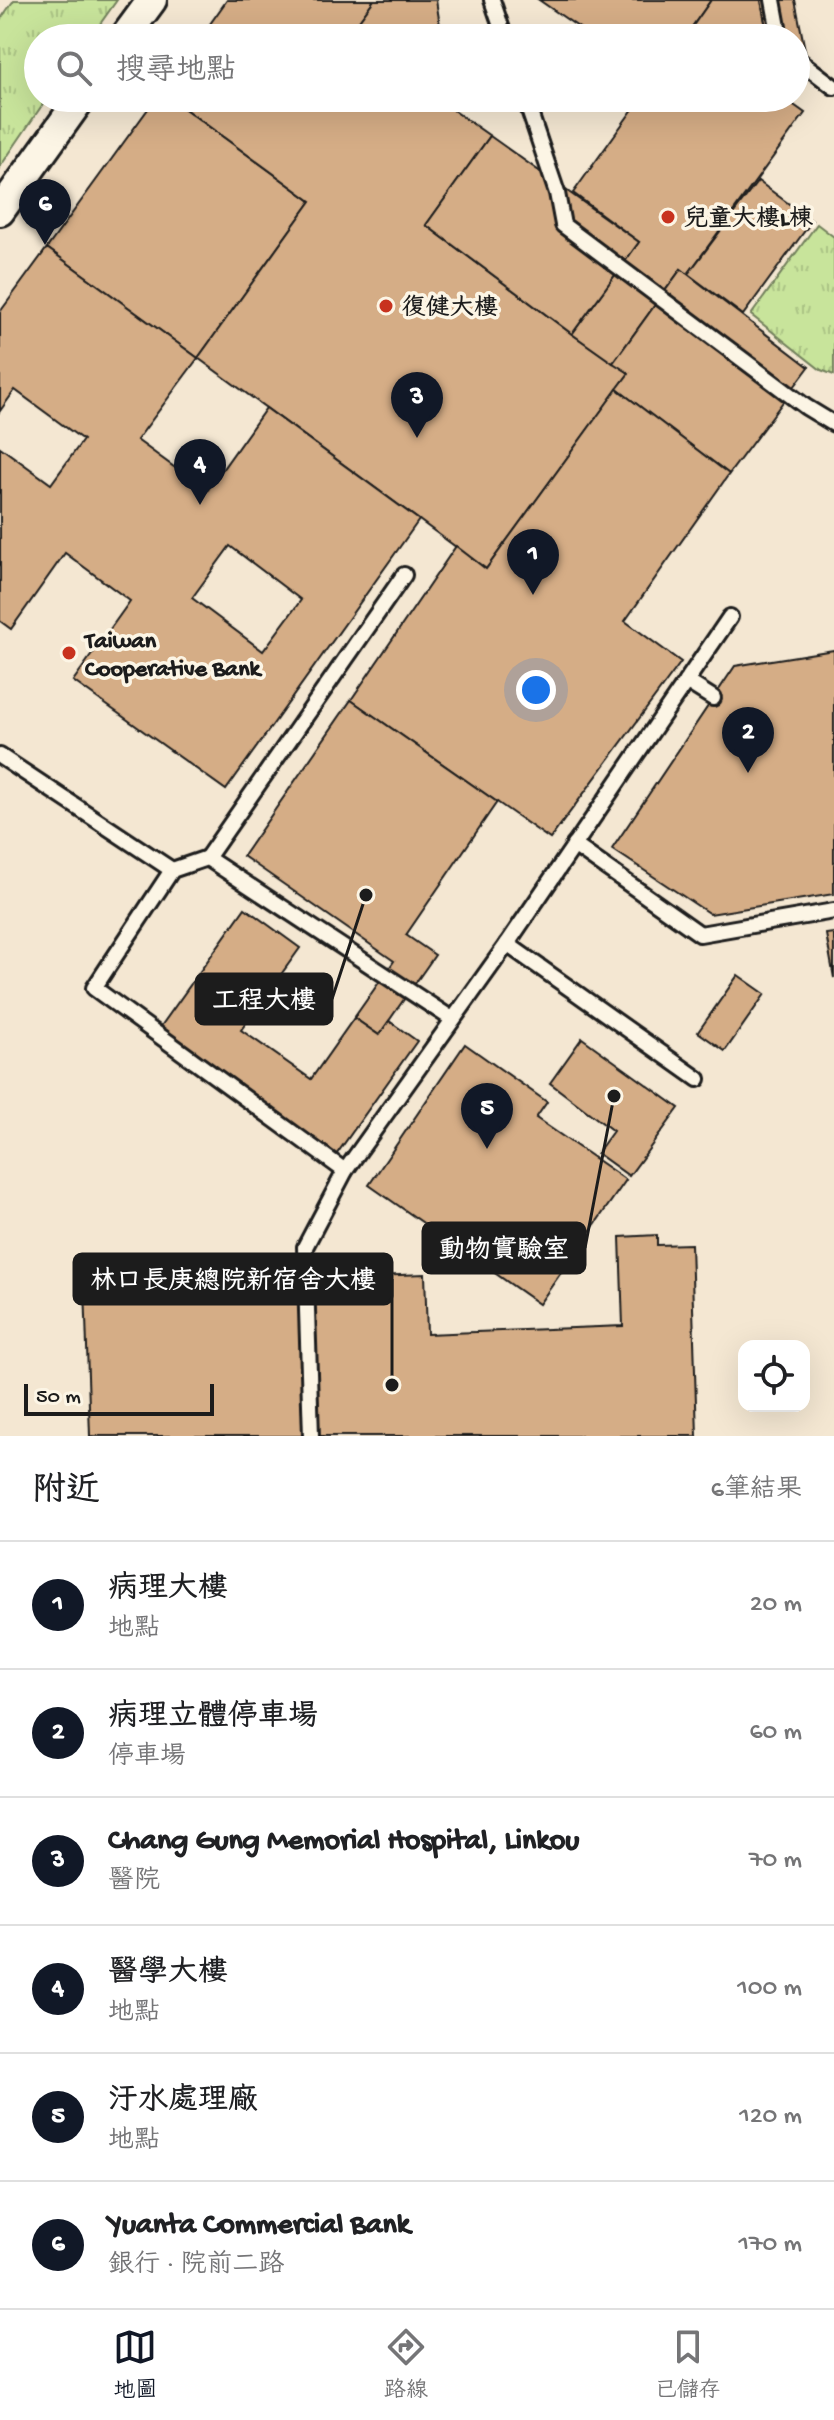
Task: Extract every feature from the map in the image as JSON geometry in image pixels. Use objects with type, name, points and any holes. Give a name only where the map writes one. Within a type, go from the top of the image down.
[{"type":"street","points":[[134,24],[152,0]]},
{"type":"street","points":[[0,211],[71,112]]},
{"type":"lane","points":[[492,0],[500,24]]},
{"type":"lane","points":[[773,0],[777,24]]},
{"type":"lane","points":[[810,69],[834,87]]},
{"type":"lane","points":[[530,112],[557,193],[563,225],[806,407],[834,424]]},
{"type":"lane","points":[[345,1171],[94,988],[172,870],[207,858],[404,575]]},
{"type":"lane","points":[[311,1436],[305,1247],[345,1171],[507,944],[730,617]]},
{"type":"lane","points":[[686,681],[713,698]]},
{"type":"lane","points":[[0,756],[172,870]]},
{"type":"lane","points":[[574,845],[700,934],[834,911]]},
{"type":"lane","points":[[207,858],[452,1019]]},
{"type":"lane","points":[[507,944],[698,1079]]},
{"type":"green space","points":[[14,0],[117,0],[100,24],[24,24],[24,112],[37,112],[0,167],[0,20]]},
{"type":"green space","points":[[817,224],[834,237],[834,375],[821,370],[751,315]]},
{"type":"building","points":[[227,0],[374,0],[356,24],[210,24]]},
{"type":"building","points":[[374,0],[436,0],[440,24],[356,24]]},
{"type":"building","points":[[539,0],[711,0],[694,24],[574,24]]},
{"type":"building","points":[[711,0],[761,0],[765,24],[694,24]]},
{"type":"building","points":[[761,0],[795,0],[800,24],[765,24]]},
{"type":"building","points":[[146,112],[189,112],[311,201],[198,358],[47,248]]},
{"type":"building","name":"復健大樓","points":[[189,112],[456,112],[490,136],[426,225],[629,373],[486,569],[198,358],[311,201]]},
{"type":"building","name":"兒童大樓L棟","points":[[631,112],[805,113],[688,274],[681,269],[613,363],[572,334],[639,242],[573,193]]},
{"type":"building","points":[[490,136],[639,242],[572,334],[426,225]]},
{"type":"building","points":[[758,181],[812,221],[743,315],[688,274]]},
{"type":"building","points":[[47,248],[198,358],[137,440],[207,491],[266,408],[419,520],[226,790],[73,681],[130,601],[65,553],[11,629],[0,621],[0,447],[51,484],[83,440],[15,390],[0,411],[0,312]],"holes":[[[230,546],[301,600],[263,651],[192,598]]]},
{"type":"building","points":[[681,269],[809,367],[729,474],[617,389],[629,373],[613,363]]},
{"type":"building","points":[[617,389],[729,474],[625,621],[681,662],[550,839],[351,700],[456,546],[486,569]]},
{"type":"building","points":[[834,650],[834,894],[710,914],[612,849],[735,666]]},
{"type":"building","points":[[351,700],[497,802],[406,935],[435,955],[379,1035],[354,1018],[394,961],[243,856]]},
{"type":"building","points":[[245,908],[300,948],[241,1030],[311,1079],[354,1018],[379,1035],[389,1021],[417,1041],[336,1155],[159,1029]]},
{"type":"building","points":[[834,933],[834,978],[826,934]]},
{"type":"building","points":[[738,975],[765,994],[725,1051],[698,1032]]},
{"type":"building","points":[[582,1038],[679,1108],[629,1176],[597,1153],[613,1131],[550,1083]]},
{"type":"building","points":[[465,1044],[547,1102],[536,1118],[626,1180],[539,1304],[369,1185]]},
{"type":"building","points":[[657,1235],[657,1245],[691,1244],[697,1436],[90,1436],[85,1287],[425,1274],[427,1334],[623,1326],[620,1237]]},
{"type":"place","name":"兒童大樓L棟","points":[[668,217]]},
{"type":"place","name":"Yuanta Commercial Bank","points":[[45,245]]},
{"type":"place","name":"復健大樓","points":[[386,306]]},
{"type":"place","name":"Chang Gung Memorial Hospital, Linkou","points":[[417,438]]},
{"type":"place","name":"醫學大樓","points":[[200,505]]},
{"type":"place","name":"病理大樓","points":[[533,595]]},
{"type":"place","name":"Taiwan Cooperative Bank","points":[[69,653]]},
{"type":"place","name":"病理立體停車場","points":[[748,773]]},
{"type":"place","name":"工程大樓","points":[[366,895]]},
{"type":"place","name":"動物實驗室","points":[[614,1096]]},
{"type":"place","name":"汙水處理廠","points":[[487,1149]]},
{"type":"place","name":"林口長庚總院新宿舍大樓","points":[[392,1385]]}]
